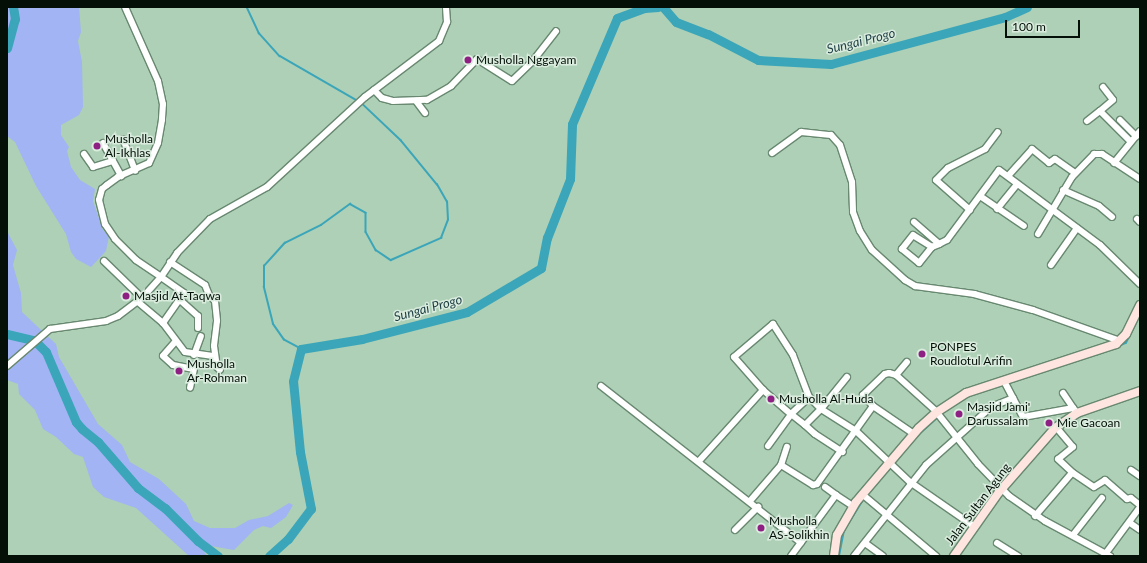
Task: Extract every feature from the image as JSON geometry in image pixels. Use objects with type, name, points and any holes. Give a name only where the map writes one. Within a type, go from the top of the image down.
[{"type":"main road","points":[[834,556],[837,535],[853,506],[865,496],[914,434],[938,414],[966,393],[1109,347],[1120,341],[1126,334],[1140,305]]},
{"type":"main road","name":"Jalan Sultan Agung","points":[[954,556],[1002,490],[1056,427],[1075,411],[1140,391]]},
{"type":"street","points":[[125,7],[152,65],[163,104],[161,131],[152,159],[135,171],[121,176],[102,189],[98,196],[105,224],[122,247],[161,277],[183,290],[180,300],[163,323]]},
{"type":"street","points":[[7,366],[42,335],[57,327],[112,319],[140,300],[161,277],[170,262],[210,219],[267,187],[352,110],[364,97],[439,41],[448,22],[446,7]]},
{"type":"street","points":[[374,90],[382,98],[392,101],[427,100],[451,86],[477,59],[512,81],[532,62],[556,31]]},
{"type":"street","points":[[1087,121],[1113,100],[1103,87]]},
{"type":"street","points":[[416,101],[425,113]]},
{"type":"street","points":[[1100,111],[1130,141]]},
{"type":"street","points":[[1114,163],[1130,141],[1138,133],[1120,120]]},
{"type":"street","points":[[772,153],[801,132],[831,135],[840,145],[852,182],[853,212],[860,231],[872,250],[905,280],[915,286],[974,294],[1033,310],[1120,341]]},
{"type":"street","points":[[970,210],[936,180],[948,168],[985,149],[998,132]]},
{"type":"street","points":[[123,139],[135,171]]},
{"type":"street","points":[[103,143],[121,176]]},
{"type":"street","points":[[1008,176],[1032,149],[1049,163],[1056,159],[1075,173]]},
{"type":"street","points":[[84,154],[93,167],[113,161]]},
{"type":"street","points":[[1038,234],[1063,190],[1075,173],[1094,154],[1102,154],[1140,179]]},
{"type":"street","points":[[932,247],[913,235],[902,249],[918,263],[932,247],[947,240],[997,171],[1008,176],[1016,184],[1103,248],[1140,284]]},
{"type":"street","points":[[997,209],[1016,184]]},
{"type":"street","points":[[1063,190],[1099,206],[1112,217]]},
{"type":"street","points":[[980,196],[1024,226]]},
{"type":"street","points":[[914,222],[940,244]]},
{"type":"street","points":[[1051,264],[1077,228]]},
{"type":"street","points":[[104,261],[163,323],[175,342],[185,352],[194,355],[215,356]]},
{"type":"street","points":[[170,262],[205,285],[210,297],[215,301],[215,356],[220,370]]},
{"type":"street","points":[[180,300],[198,316],[198,328]]},
{"type":"street","points":[[842,452],[805,425],[763,390],[734,355],[773,324],[792,356],[809,396],[821,409],[856,431],[892,463],[910,482],[974,527]]},
{"type":"street","points":[[194,355],[201,336]]},
{"type":"street","points":[[175,342],[163,356],[173,364],[194,369],[190,388]]},
{"type":"street","points":[[896,375],[907,362]]},
{"type":"street","points":[[914,434],[873,406],[863,396],[885,374],[896,375],[938,414],[1002,490],[1035,516],[1108,555],[1140,506],[1130,498],[1127,499],[1105,480],[1094,487],[1072,473],[1058,459],[1073,447],[1056,427]]},
{"type":"street","points":[[805,425],[821,409],[847,377]]},
{"type":"street","points":[[1004,380],[1023,417],[1075,411],[1063,393]]},
{"type":"street","points":[[601,386],[758,507],[801,543]]},
{"type":"street","points":[[698,461],[763,390]]},
{"type":"street","points":[[768,446],[791,414],[809,396]]},
{"type":"street","points":[[854,556],[910,482],[956,437],[991,408],[1012,398]]},
{"type":"street","points":[[782,465],[815,485],[842,452],[873,406]]},
{"type":"street","points":[[750,501],[782,465],[787,447]]},
{"type":"street","points":[[1131,470],[1140,476]]},
{"type":"street","points":[[1035,516],[1071,474]]},
{"type":"street","points":[[825,487],[853,506]]},
{"type":"street","points":[[791,556],[836,495]]},
{"type":"street","points":[[865,496],[936,556]]},
{"type":"street","points":[[1073,535],[1102,498]]},
{"type":"street","points":[[735,530],[758,507]]},
{"type":"street","points":[[1130,523],[1140,530]]},
{"type":"street","points":[[865,543],[883,556]]},
{"type":"street","points":[[998,543],[1018,556]]},
{"type":"shaded area","points":[[7,7],[79,7],[81,32],[78,41],[82,62],[83,107],[79,115],[61,125],[61,135],[69,147],[67,151],[71,167],[80,180],[95,189],[93,201],[103,230],[109,236],[106,251],[91,267],[76,259],[71,252],[66,234],[36,186],[15,142],[7,136]]},
{"type":"shaded area","points":[[7,231],[17,250],[13,265],[21,293],[22,312],[56,344],[59,357],[98,424],[122,445],[130,462],[159,479],[186,504],[194,521],[210,528],[235,528],[249,520],[268,516],[289,503],[293,505],[286,517],[271,528],[263,526],[254,530],[234,550],[211,546],[203,550],[207,556],[189,556],[136,508],[104,497],[93,487],[83,457],[74,454],[56,437],[43,429],[35,410],[19,394],[18,384],[7,380]]},
{"type":"waterway","points":[[7,48],[15,19],[13,7]]},
{"type":"waterway","points":[[247,7],[259,33],[280,56],[358,101]]},
{"type":"waterway","name":"Sungai Progo","points":[[269,556],[288,539],[311,509],[300,452],[293,381],[301,349],[362,339],[467,312],[541,268],[547,238],[570,179],[572,124],[617,18],[644,8],[658,7]]},
{"type":"waterway","name":"Sungai Progo","points":[[663,7],[676,22],[708,34],[758,60],[831,64],[1005,17],[1027,7]]},
{"type":"waterway","points":[[301,349],[284,340],[273,324],[264,287],[264,266],[285,243],[321,225],[350,204],[366,213],[366,232],[376,250],[391,260],[441,238],[448,220],[447,202],[437,185],[401,141],[361,103]]},
{"type":"waterway","points":[[1096,355],[1126,343],[1137,320]]},
{"type":"waterway","points":[[7,334],[34,340],[46,352],[76,422],[98,442],[138,488],[165,508],[198,541],[218,556]]},
{"type":"waterway","points":[[917,436],[938,417]]},
{"type":"waterway","points":[[848,524],[864,498]]},
{"type":"waterway","points":[[839,556],[844,530]]},
{"type":"place","name":"Musholla Nggayam","points":[[468,60]]},
{"type":"place","name":"Musholla Al-Ikhlas","points":[[97,146]]},
{"type":"place","name":"Masjid At-Taqwa","points":[[126,296]]},
{"type":"place","name":"PONPES Roudlotul Arifin","points":[[922,354]]},
{"type":"place","name":"Musholla Ar-Rohman","points":[[179,371]]},
{"type":"place","name":"Musholla Al-Huda","points":[[771,399]]},
{"type":"place","name":"Masjid Jami' Darussalam","points":[[959,414]]},
{"type":"place","name":"Mie Gacoan","points":[[1049,423]]},
{"type":"place","name":"Musholla AS-Solikhin","points":[[761,528]]}]
